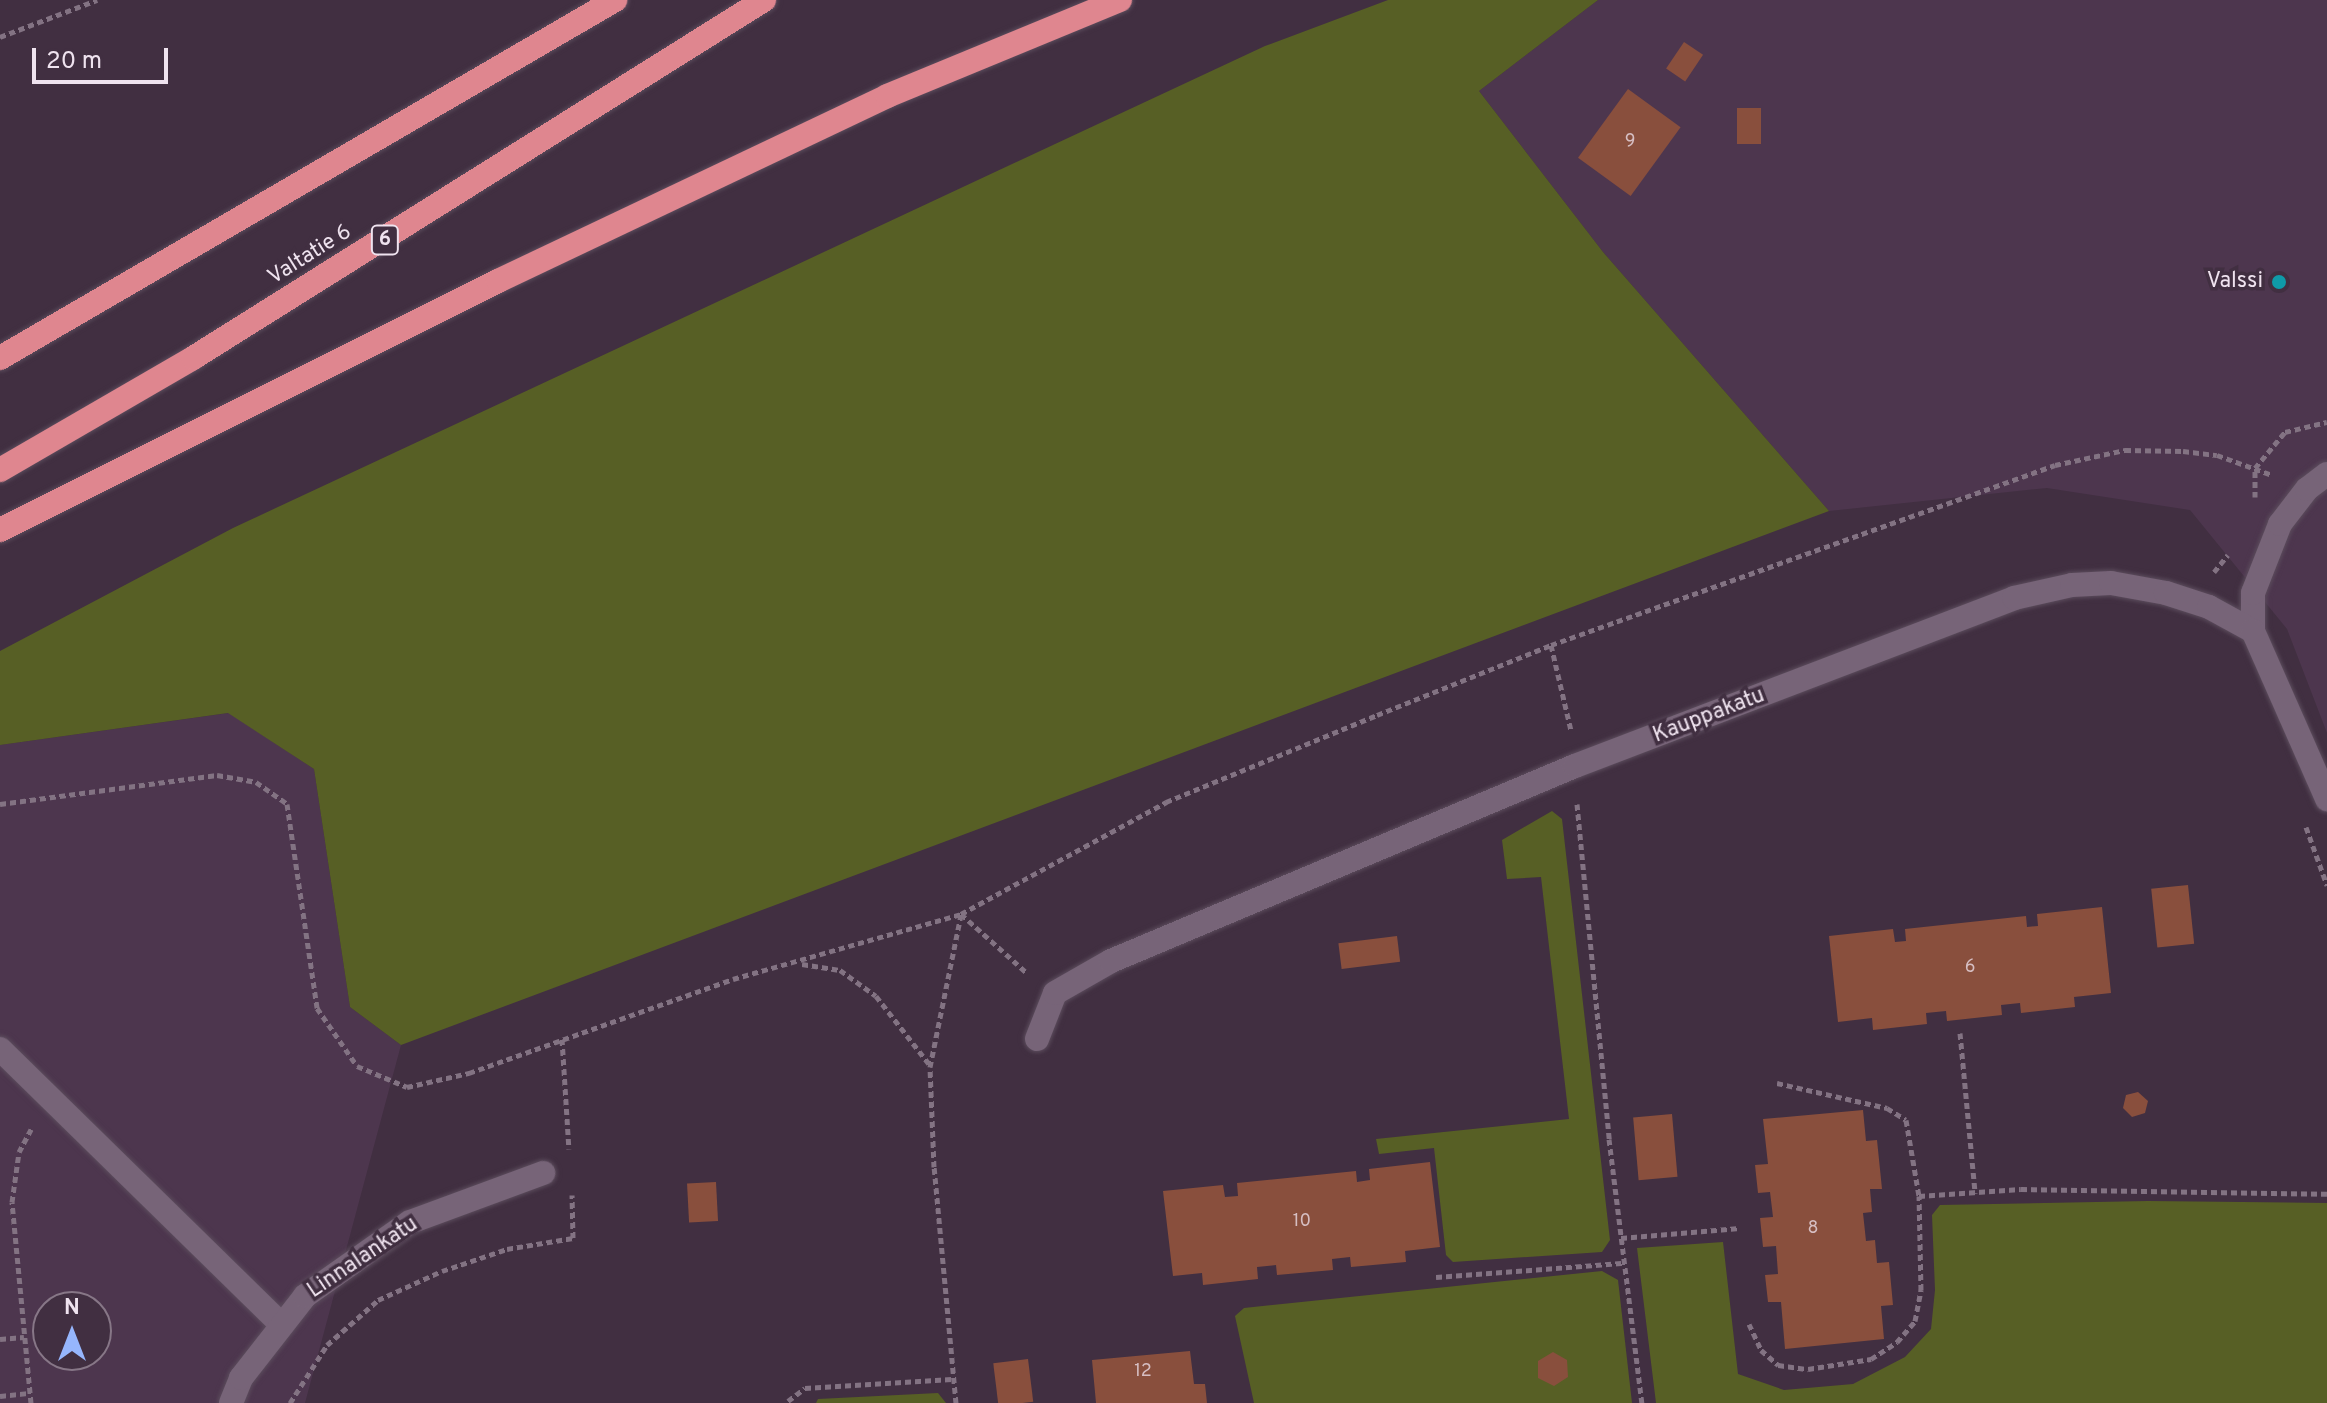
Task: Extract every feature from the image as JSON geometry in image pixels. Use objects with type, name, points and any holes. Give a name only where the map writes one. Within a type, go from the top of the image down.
[{"type":"highway","points":[[537,48],[600,0]]},
{"type":"highway","points":[[0,358],[615,0]]},
{"type":"highway","name":"Valtatie 6","points":[[0,470],[220,342],[764,0]]},
{"type":"highway","points":[[0,530],[873,102],[1120,0]]},
{"type":"street","points":[[2327,474],[2307,489],[2280,524],[2253,593],[2253,631],[2327,799]]},
{"type":"street","name":"Kauppakatu","points":[[1055,993],[1111,961],[1575,766],[2014,598],[2072,585],[2111,583],[2166,593],[2209,607],[2253,631]]},
{"type":"street","points":[[1037,1039],[1055,993]]},
{"type":"street","points":[[1,1051],[281,1324]]},
{"type":"street","name":"Linnalankatu","points":[[231,1403],[241,1378],[305,1296],[410,1222],[543,1173]]},
{"type":"path","points":[[0,37],[97,0]]},
{"type":"path","points":[[2255,468],[2285,432],[2327,422]]},
{"type":"path","points":[[0,804],[217,775],[256,782],[287,804],[317,1008],[357,1066],[407,1087],[469,1073],[733,979],[798,964],[961,914],[1166,802],[1551,645],[2055,465],[2125,450],[2183,451],[2255,468],[2307,489]]},
{"type":"path","points":[[1551,645],[1575,766],[1621,1238],[1642,1403]]},
{"type":"path","points":[[961,914],[1055,993]]},
{"type":"path","points":[[956,1403],[930,1067],[961,914]]},
{"type":"path","points":[[798,964],[840,970],[876,996],[930,1067]]},
{"type":"path","points":[[1960,1033],[1975,1193]]},
{"type":"path","points":[[1749,1324],[1761,1350],[1778,1365],[1808,1369],[1871,1359],[1897,1342],[1915,1321],[1921,1290],[1919,1196],[1906,1120],[1887,1108],[1777,1083]]},
{"type":"path","points":[[31,1403],[12,1202],[19,1152],[48,1097]]},
{"type":"path","points":[[1919,1196],[1975,1193],[2327,1194]]},
{"type":"path","points":[[1621,1238],[1740,1228]]},
{"type":"path","points":[[1436,1277],[1624,1263]]},
{"type":"path","points":[[0,1339],[24,1337]]},
{"type":"path","points":[[788,1401],[805,1388],[952,1379]]},
{"type":"path","points":[[0,1396],[30,1393]]},
{"type":"shaded area","points":[[1598,0],[2327,0],[2327,733],[2287,629],[2190,510],[2047,488],[1829,511],[1603,252],[1479,91]]},
{"type":"shaded area","points":[[229,713],[314,769],[350,1007],[401,1045],[305,1403],[0,1403],[0,745]]},
{"type":"green space","points":[[1388,0],[1598,0],[1479,91],[1603,252],[1829,511],[401,1045],[350,1007],[314,769],[228,713],[0,745],[0,651],[233,528],[1265,46]]},
{"type":"green space","points":[[1552,811],[1562,819],[1610,1240],[1602,1252],[1453,1262],[1446,1255],[1434,1148],[1379,1154],[1376,1139],[1569,1119],[1541,877],[1507,879],[1502,840]]},
{"type":"green space","points":[[2148,1201],[2327,1203],[2327,1403],[1656,1403],[1637,1248],[1723,1242],[1738,1374],[1784,1390],[1853,1384],[1905,1357],[1931,1329],[1935,1290],[1932,1215],[1940,1205]]},
{"type":"green space","points":[[1602,1271],[1618,1280],[1632,1403],[1254,1403],[1235,1316],[1244,1308]]},
{"type":"green space","points":[[938,1393],[946,1403],[816,1403],[818,1399]]},
{"type":"building","points":[[1684,42],[1703,55],[1685,81],[1666,69]]},
{"type":"building","points":[[1628,89],[1681,127],[1631,196],[1578,158]]},
{"type":"building","points":[[1737,108],[1761,108],[1761,144],[1737,144]]},
{"type":"building","points":[[2188,885],[2194,944],[2157,948],[2151,889]]},
{"type":"building","points":[[2102,907],[2111,993],[2074,997],[2075,1007],[2021,1013],[2020,1003],[2001,1005],[2002,1015],[1947,1021],[1946,1011],[1926,1013],[1927,1024],[1873,1030],[1872,1018],[1838,1022],[1829,936],[1893,929],[1895,942],[1906,941],[1905,929],[2026,916],[2027,927],[2038,926],[2037,914]]},
{"type":"building","points":[[1397,936],[1400,962],[1342,969],[1338,943]]},
{"type":"building","points":[[2138,1092],[2148,1101],[2145,1113],[2132,1117],[2123,1108],[2126,1095]]},
{"type":"building","points":[[1863,1110],[1866,1141],[1877,1140],[1882,1189],[1870,1189],[1872,1212],[1863,1213],[1866,1241],[1875,1240],[1877,1263],[1889,1262],[1893,1305],[1881,1306],[1884,1339],[1785,1349],[1781,1302],[1768,1302],[1765,1275],[1778,1274],[1776,1246],[1763,1247],[1760,1218],[1773,1217],[1770,1192],[1758,1193],[1755,1165],[1768,1164],[1763,1119]]},
{"type":"building","points":[[1672,1114],[1677,1177],[1639,1180],[1633,1117]]},
{"type":"building","points":[[1430,1162],[1440,1247],[1405,1251],[1406,1262],[1351,1267],[1350,1257],[1332,1259],[1333,1270],[1277,1275],[1276,1265],[1257,1267],[1258,1279],[1203,1285],[1202,1273],[1173,1276],[1163,1191],[1223,1185],[1225,1197],[1238,1196],[1237,1183],[1356,1171],[1357,1182],[1370,1180],[1369,1169]]},
{"type":"building","points":[[716,1182],[718,1221],[689,1222],[687,1184]]},
{"type":"building","points":[[1190,1351],[1194,1384],[1205,1384],[1207,1403],[1096,1403],[1092,1360]]},
{"type":"building","points":[[1553,1352],[1567,1360],[1568,1377],[1554,1386],[1538,1378],[1538,1361]]},
{"type":"building","points":[[1028,1359],[1033,1402],[998,1403],[993,1363]]},
{"type":"place","name":"Valssi","points":[[2279,282]]}]
